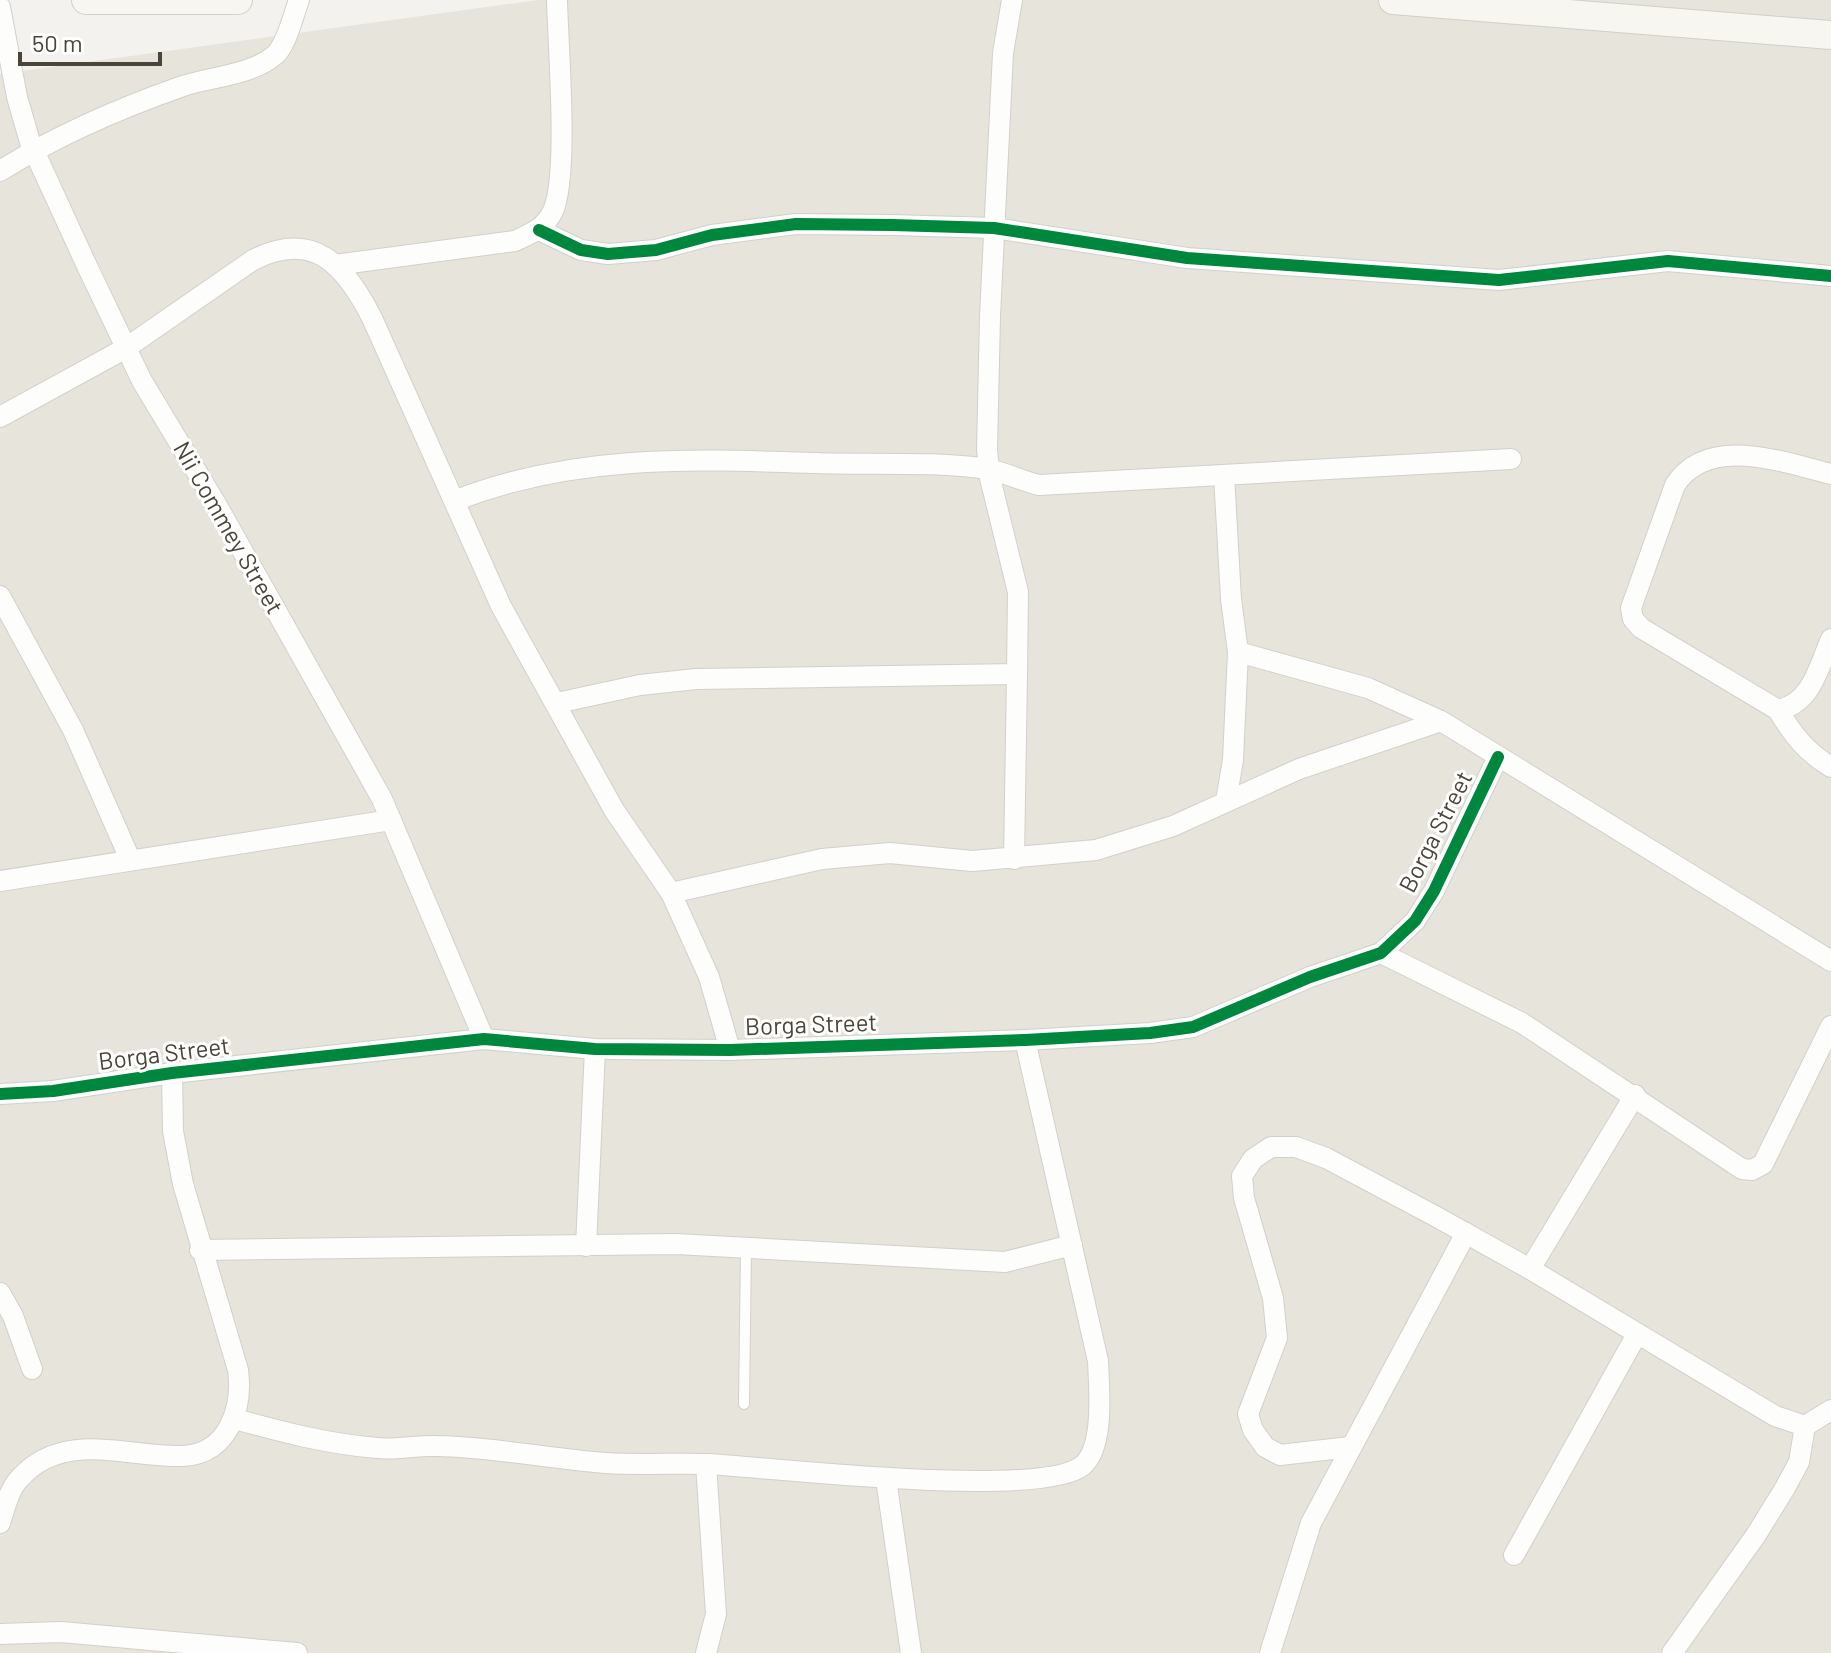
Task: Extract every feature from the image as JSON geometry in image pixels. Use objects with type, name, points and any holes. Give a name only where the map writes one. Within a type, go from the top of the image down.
[{"type":"street","points":[[86,0],[238,0]]},
{"type":"street","points":[[0,171],[34,150],[184,86],[266,62],[278,53],[299,0]]},
{"type":"street","points":[[335,265],[515,241],[539,230],[552,213],[560,172],[557,0]]},
{"type":"street","points":[[1012,0],[1003,53],[994,228],[989,469],[1018,592],[1014,859]]},
{"type":"street","points":[[1393,0],[1831,35]]},
{"type":"street","name":"Nii Commey Street","points":[[0,7],[8,97],[142,381],[303,656],[391,820],[484,1039]]},
{"type":"street","points":[[539,230],[581,250],[608,254],[656,250],[712,235],[796,224],[994,228],[1187,258],[1499,280],[1668,261],[1831,276]]},
{"type":"street","points":[[0,417],[126,348],[253,260],[274,249],[303,248],[335,265],[360,296],[501,606],[614,810],[671,893],[709,977],[730,1050]]},
{"type":"street","points":[[1831,474],[1746,455],[1713,458],[1686,468],[1675,485],[1631,608],[1633,619],[1641,628],[1778,710],[1809,754],[1831,767]]},
{"type":"street","points":[[454,501],[497,484],[550,471],[620,463],[709,460],[989,469],[1039,485],[1511,459]]},
{"type":"street","points":[[1224,475],[1231,599],[1238,652],[1233,760],[1226,801]]},
{"type":"street","points":[[0,596],[73,730],[130,859]]},
{"type":"street","points":[[1778,710],[1794,707],[1806,697],[1831,639]]},
{"type":"street","points":[[1238,652],[1368,688],[1441,721],[1831,961]]},
{"type":"street","points":[[557,703],[640,685],[696,679],[1017,674]]},
{"type":"street","points":[[671,893],[822,859],[890,853],[972,861],[1096,850],[1173,826],[1299,769],[1441,721]]},
{"type":"street","name":"Borga Street","points":[[0,1094],[53,1091],[172,1073],[484,1039],[595,1049],[730,1050],[1025,1040],[1150,1033],[1193,1027],[1310,977],[1381,953],[1415,921],[1434,891],[1498,757]]},
{"type":"street","points":[[0,881],[391,820]]},
{"type":"street","points":[[1381,953],[1522,1023],[1635,1095],[1742,1169],[1752,1170],[1763,1164],[1831,1026]]},
{"type":"street","points":[[235,1419],[307,1439],[380,1448],[437,1446],[608,1463],[706,1464],[886,1479],[1038,1480],[1067,1474],[1084,1465],[1093,1448],[1100,1414],[1098,1361],[1025,1040]]},
{"type":"street","points":[[586,1246],[595,1049]]},
{"type":"street","points":[[0,1523],[19,1478],[46,1459],[72,1450],[100,1448],[186,1456],[205,1451],[222,1437],[235,1419],[241,1392],[238,1370],[225,1319],[200,1250],[173,1131],[172,1073]]},
{"type":"street","points":[[1530,1269],[1635,1095]]},
{"type":"street","points":[[1350,1447],[1280,1455],[1265,1447],[1253,1430],[1248,1414],[1277,1338],[1273,1298],[1244,1198],[1242,1176],[1253,1159],[1271,1147],[1296,1147],[1326,1158],[1530,1269],[1775,1416],[1805,1426]]},
{"type":"street","points":[[1270,1653],[1311,1523],[1466,1233]]},
{"type":"street","points":[[200,1250],[676,1244],[1005,1262],[1072,1245]]},
{"type":"street","points":[[0,1293],[13,1316],[32,1369]]},
{"type":"street","points":[[1514,1555],[1637,1334]]},
{"type":"street","points":[[1672,1653],[1756,1535],[1785,1488],[1799,1462],[1805,1426],[1831,1410]]},
{"type":"street","points":[[706,1464],[716,1614],[706,1653]]},
{"type":"street","points":[[886,1479],[911,1653]]},
{"type":"street","points":[[0,1634],[61,1632],[297,1653]]},
{"type":"lane","points":[[744,1404],[746,1248]]},
{"type":"shaded area","points":[[538,0],[1831,0],[1831,1653],[0,1653],[0,74]]},
{"type":"cycle path","points":[[539,230],[581,250],[608,254],[656,250],[712,235],[796,224],[892,225],[994,228],[1187,258],[1499,280],[1668,261],[1831,276]]},
{"type":"cycle path","points":[[0,1094],[53,1091],[172,1073],[484,1039],[595,1049],[730,1050],[1025,1040],[1150,1033],[1193,1027],[1310,977],[1381,953],[1415,921],[1434,891],[1498,757]]}]
